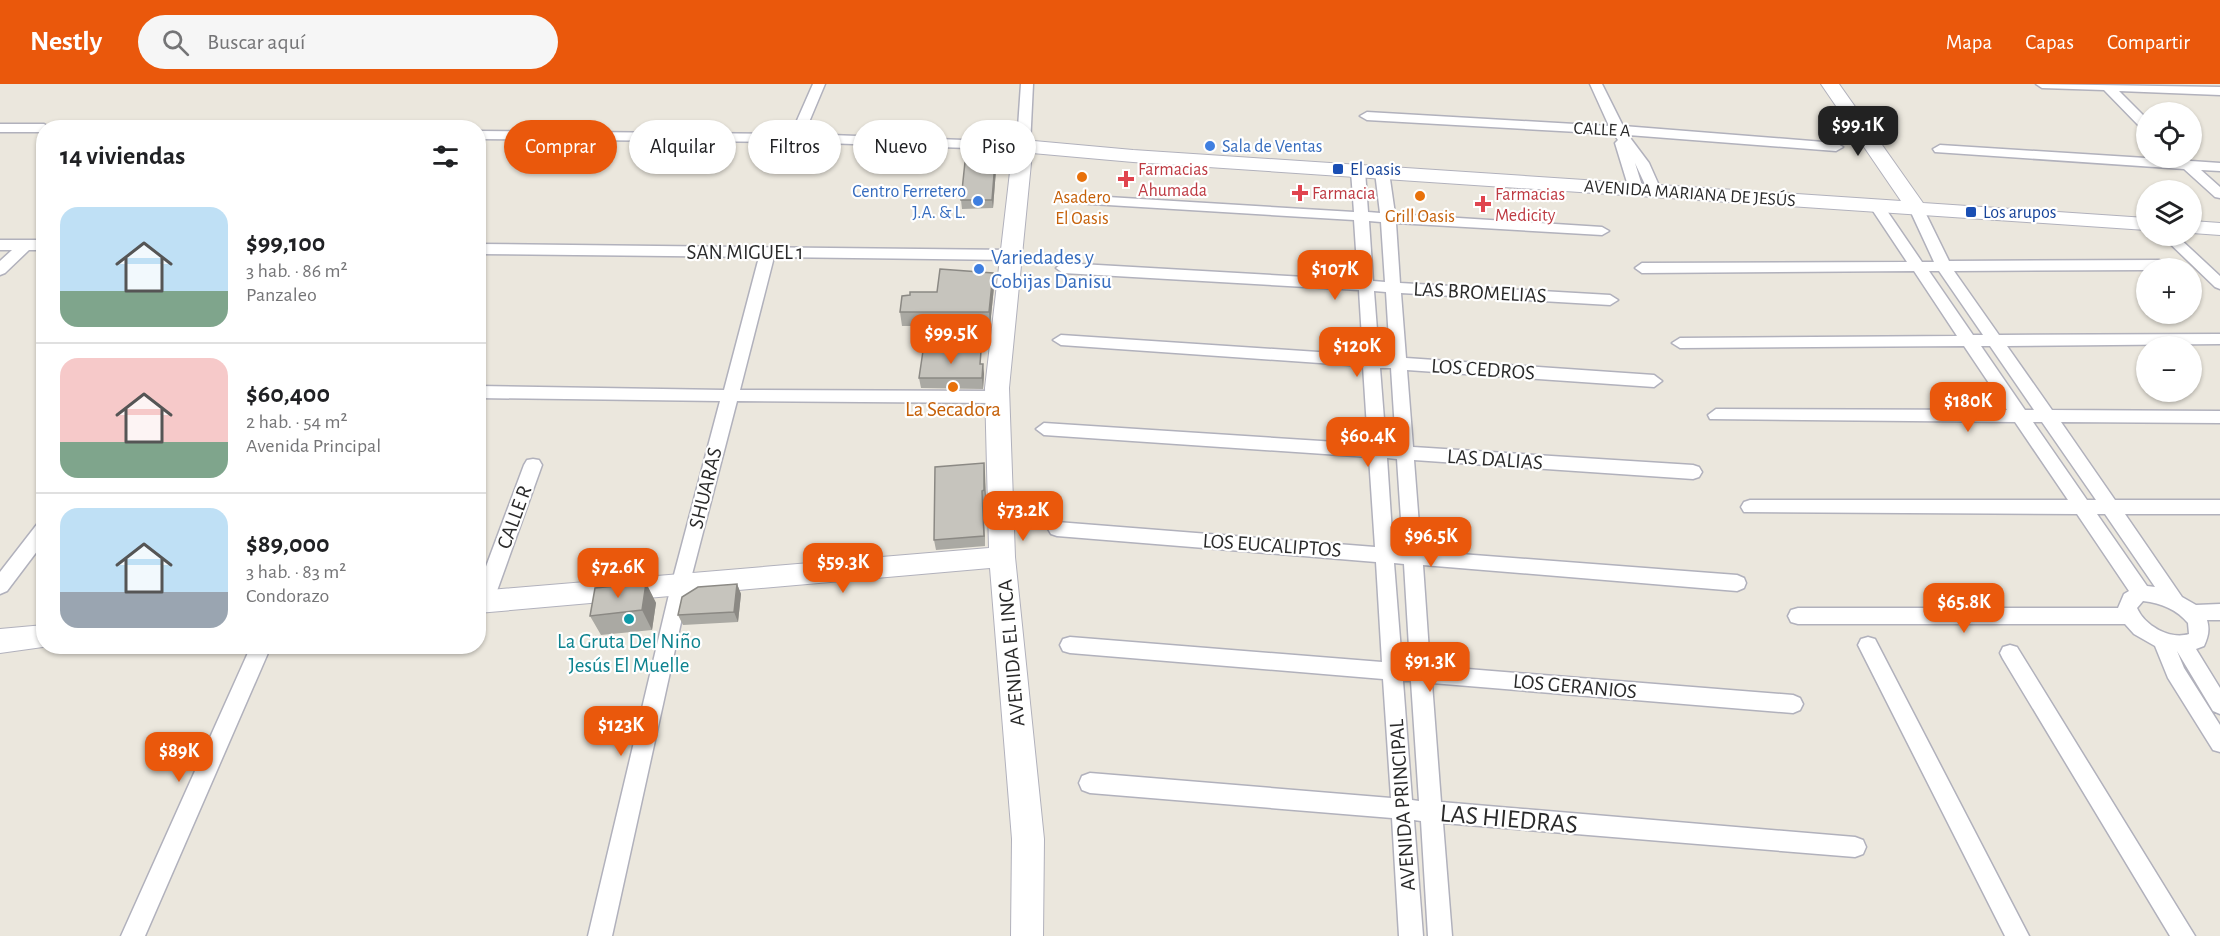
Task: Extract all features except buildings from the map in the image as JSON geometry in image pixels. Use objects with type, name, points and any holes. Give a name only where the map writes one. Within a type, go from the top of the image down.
[{"type":"street","points":[[804,120],[819,84]]},
{"type":"street","name":"AVENIDA EL INCA","points":[[1025,120],[1027,84]]},
{"type":"street","points":[[1596,84],[1618,130],[1641,163],[1645,190]]},
{"type":"street","points":[[1830,84],[1916,208],[1944,267],[2050,416],[2110,507],[2183,607],[2199,626],[2200,634],[2197,640],[2184,645],[2163,641],[2145,632],[2130,615],[2128,600],[2141,593],[2163,596],[2183,607],[2220,612]]},
{"type":"street","points":[[2042,84],[2220,92]]},
{"type":"street","points":[[2107,86],[2136,115]]},
{"type":"street","name":"CALLE A","points":[[1367,116],[1618,130],[1836,147]]},
{"type":"street","points":[[0,128],[36,128]]},
{"type":"street","name":"AVENIDA MARIANA DE JESÚS","points":[[486,135],[748,138]]},
{"type":"street","name":"AVENIDA MARIANA DE JESÚS","points":[[841,140],[960,144]]},
{"type":"street","name":"AVENIDA MARIANA DE JESÚS","points":[[1036,147],[2136,223]]},
{"type":"street","points":[[1940,149],[2136,159]]},
{"type":"street","points":[[2202,164],[2220,167]]},
{"type":"street","points":[[2190,168],[2215,191],[2213,199],[2220,206]]},
{"type":"street","name":"AVENIDA PRINCIPAL","points":[[1358,171],[1368,286],[1411,936]]},
{"type":"street","name":"AVENIDA PRINCIPAL","points":[[1382,172],[1388,218],[1440,936]]},
{"type":"street","name":"AVENIDA EL INCA","points":[[1020,174],[998,397],[1002,557],[1028,839],[1027,936]]},
{"type":"street","points":[[1075,199],[1602,231]]},
{"type":"street","points":[[1876,205],[2141,593]]},
{"type":"street","points":[[2202,228],[2220,229]]},
{"type":"street","points":[[0,245],[36,245]]},
{"type":"street","points":[[0,270],[25,245]]},
{"type":"street","points":[[2180,246],[2220,284]]},
{"type":"street","name":"SAN MIGUEL 1","points":[[486,249],[1012,255]]},
{"type":"street","name":"SHUARAS","points":[[600,936],[680,586],[768,252]]},
{"type":"street","points":[[1642,268],[2136,265]]},
{"type":"street","name":"LAS BROMELIAS","points":[[1063,268],[1610,300]]},
{"type":"street","points":[[1680,343],[2220,339]]},
{"type":"street","name":"LOS CEDROS","points":[[1061,340],[1654,381]]},
{"type":"street","points":[[486,392],[998,397]]},
{"type":"street","points":[[1716,415],[2220,417]]},
{"type":"street","name":"LAS DALIAS","points":[[1044,429],[1693,472]]},
{"type":"street","name":"CALLE R","points":[[486,589],[532,465]]},
{"type":"street","points":[[1750,507],[2220,507]]},
{"type":"street","name":"LOS EUCALIPTOS","points":[[1057,529],[1412,555],[1737,583]]},
{"type":"street","points":[[0,586],[36,539]]},
{"type":"street","points":[[486,602],[1002,557]]},
{"type":"street","points":[[1798,616],[2130,615]]},
{"type":"street","points":[[0,641],[36,638]]},
{"type":"street","points":[[2163,641],[2175,672],[2220,743]]},
{"type":"street","name":"LOS GERANIOS","points":[[1070,645],[1793,704]]},
{"type":"street","points":[[1868,645],[2017,936]]},
{"type":"street","points":[[2184,645],[2200,676],[2220,705]]},
{"type":"street","points":[[2010,653],[2183,936]]},
{"type":"street","points":[[133,936],[257,654]]},
{"type":"street","name":"LAS HIEDRAS","points":[[1090,783],[1855,847]]},
{"type":"place","name":"Sala de Ventas","points":[[1210,146]]},
{"type":"place","name":"El oasis","points":[[1338,169]]},
{"type":"place","name":"Asadero El Oasis","points":[[1082,177]]},
{"type":"place","name":"Farmacias Ahumada","points":[[1126,179]]},
{"type":"place","name":"Farmacia","points":[[1300,193]]},
{"type":"place","name":"Grill Oasis","points":[[1420,196]]},
{"type":"place","name":"Centro Ferretero J.A. & L.","points":[[978,201]]},
{"type":"place","name":"Farmacias Medicity","points":[[1483,204]]},
{"type":"place","name":"Los arupos","points":[[1971,212]]},
{"type":"place","name":"Variedades y Cobijas Danisu","points":[[979,269]]},
{"type":"place","name":"La Secadora","points":[[953,387]]},
{"type":"place","name":"La Gruta Del Niño Jesús El Muelle","points":[[629,619]]}]
